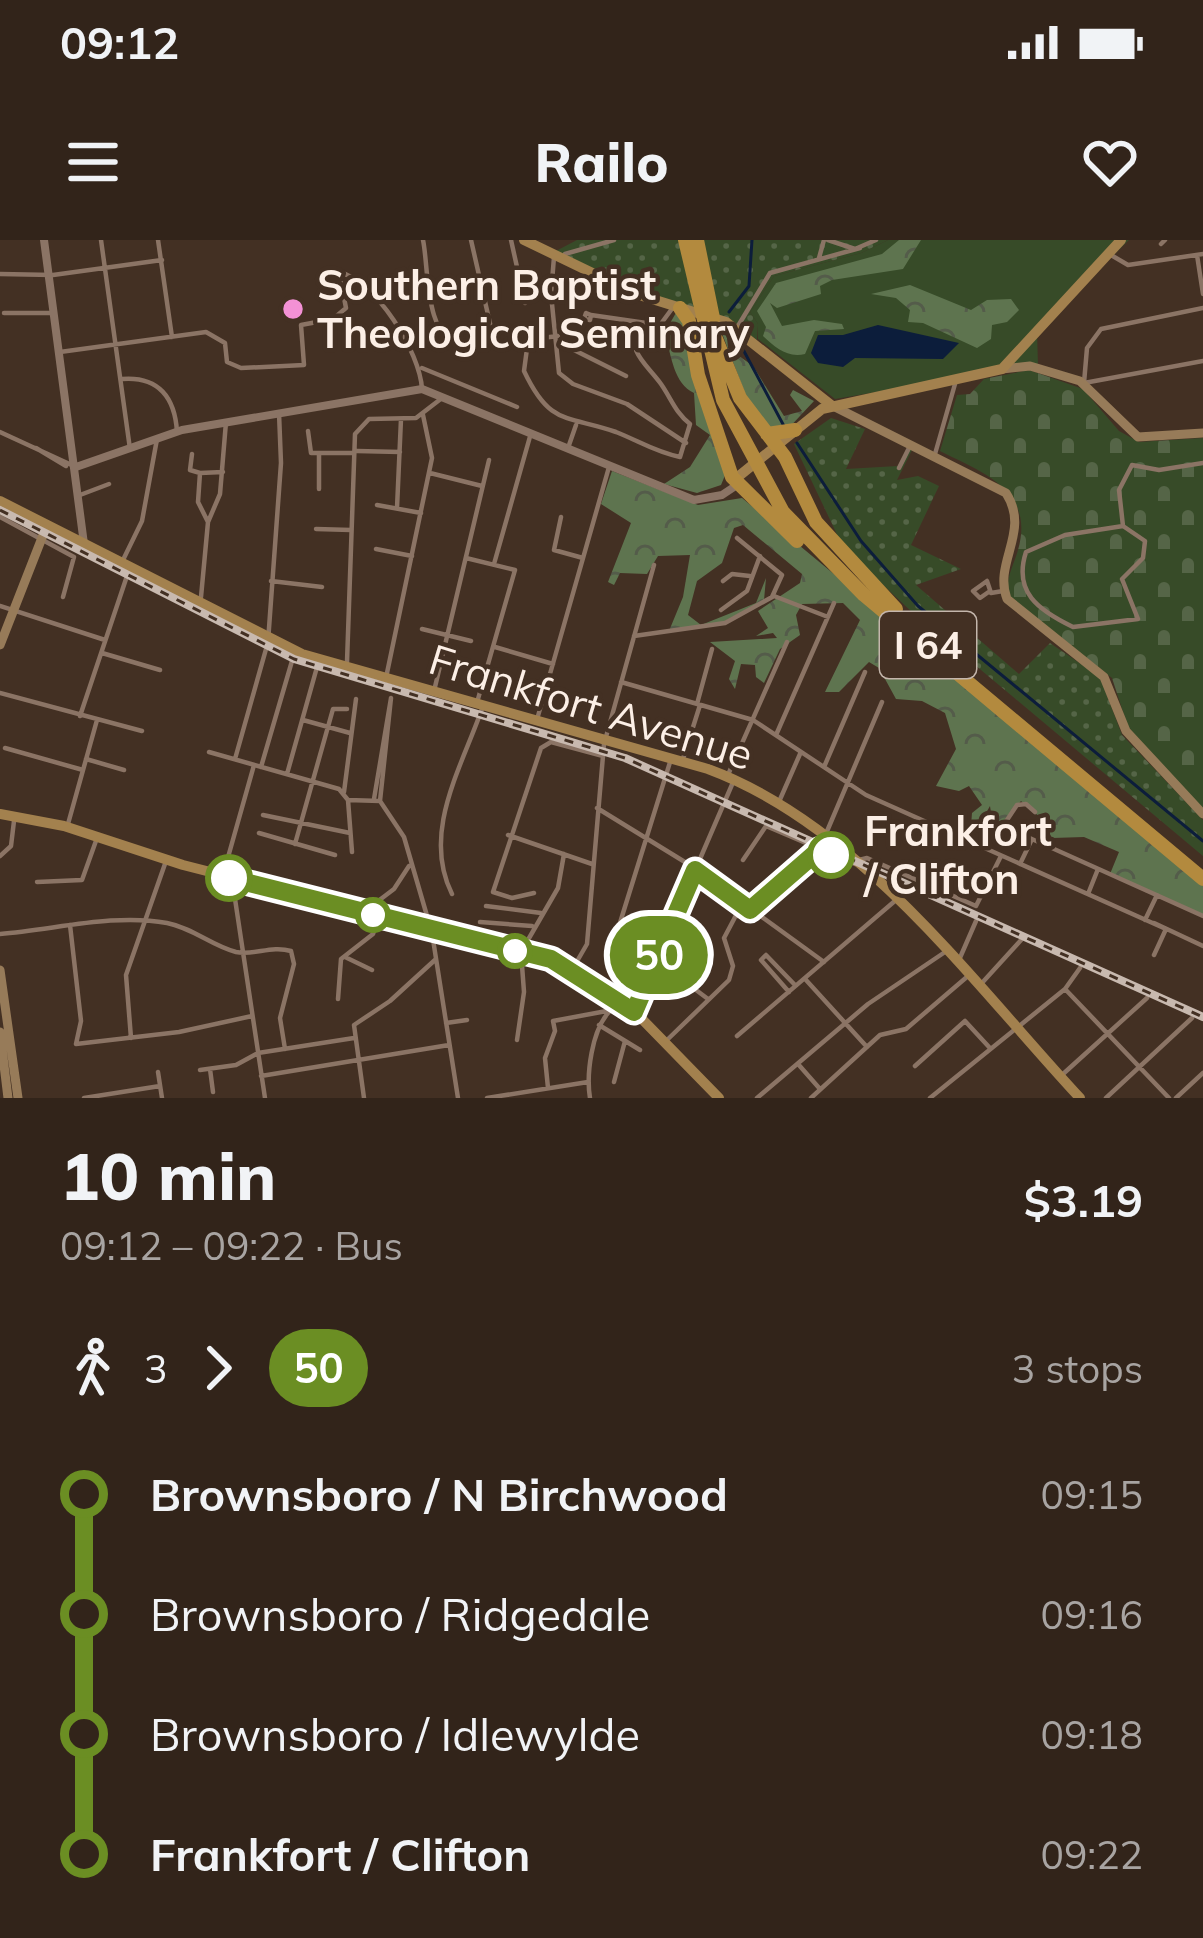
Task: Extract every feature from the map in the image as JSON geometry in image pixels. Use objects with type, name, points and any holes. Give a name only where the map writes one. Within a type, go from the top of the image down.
[{"type":"highway","name":"I 64","points":[[685,240],[723,400],[799,532],[864,595],[1203,879]]},
{"type":"highway","name":"I 64","points":[[697,240],[704,311],[736,410],[758,464],[820,543],[1203,867]]},
{"type":"highway","points":[[674,311],[689,321],[698,375],[735,482],[864,595]]},
{"type":"highway","points":[[704,311],[722,448]]},
{"type":"highway","points":[[716,339],[740,398],[778,446],[823,531],[896,609]]},
{"type":"highway","points":[[778,446],[795,430]]},
{"type":"highway","points":[[722,494],[748,497]]},
{"type":"main road","points":[[524,240],[674,311],[737,328],[846,418],[876,426],[998,485],[1013,506],[1017,528],[1003,591],[1016,608],[1100,672],[1126,731],[1203,814]]},
{"type":"main road","points":[[1002,369],[1031,331],[1121,240]]},
{"type":"main road","points":[[795,430],[831,406],[956,383],[1002,369],[1041,368],[1084,383],[1123,428],[1138,437],[1203,433]]},
{"type":"main road","points":[[735,482],[831,406]]},
{"type":"main road","name":"Frankfort Avenue","points":[[1,508],[319,660],[731,778],[778,804],[861,864],[1080,1098]]},
{"type":"main road","points":[[0,645],[44,531]]},
{"type":"main road","points":[[0,814],[67,826],[166,861],[520,952],[572,970],[629,1008],[718,1098]]},
{"type":"main road","points":[[0,970],[18,1098]]},
{"type":"main road","points":[[0,1032],[8,1098]]},
{"type":"street","points":[[44,240],[84,544]]},
{"type":"street","points":[[101,240],[130,449]]},
{"type":"street","points":[[158,240],[176,336]]},
{"type":"street","points":[[423,240],[441,332],[461,344],[558,339],[626,376]]},
{"type":"street","points":[[471,240],[494,341]]},
{"type":"street","points":[[511,240],[525,303]]},
{"type":"street","points":[[614,240],[553,259],[556,366],[563,377],[627,404],[686,443]]},
{"type":"street","points":[[802,264],[822,256],[826,240],[860,248]]},
{"type":"street","points":[[737,328],[766,276],[876,240]]},
{"type":"street","points":[[1110,254],[1128,266],[1200,254],[1203,294]]},
{"type":"street","points":[[0,274],[49,275],[162,260]]},
{"type":"street","points":[[60,352],[206,332],[220,337],[227,362],[237,368],[304,365],[301,325],[333,319],[346,308],[339,272],[353,277],[390,317],[419,367],[422,389]]},
{"type":"street","points":[[1203,308],[1101,328],[1087,348],[1084,383],[1203,361]]},
{"type":"street","points":[[591,315],[660,326],[674,311]]},
{"type":"street","points":[[4,313],[54,313]]},
{"type":"street","points":[[530,326],[525,375],[548,410],[576,425],[616,433],[644,448],[677,457],[690,424],[635,355],[635,323]]},
{"type":"street","points":[[419,367],[517,407]]},
{"type":"street","points":[[121,380],[141,380],[166,392],[177,411],[177,432]]},
{"type":"street","points":[[935,454],[956,383]]},
{"type":"street","points":[[0,432],[71,466],[177,432],[422,389],[683,496],[703,500],[722,494],[735,482]]},
{"type":"street","points":[[346,668],[355,452],[362,423],[423,416],[443,396]]},
{"type":"street","points":[[236,759],[268,638],[281,464],[279,413]]},
{"type":"street","points":[[423,416],[432,452],[430,473],[390,680],[392,698],[377,801],[404,837],[430,928],[458,1098]]},
{"type":"street","points":[[397,508],[401,417]]},
{"type":"street","points":[[199,603],[208,522],[219,500],[226,422]]},
{"type":"street","points":[[568,448],[576,425]]},
{"type":"street","points":[[308,431],[319,489]]},
{"type":"street","points":[[494,564],[531,433]]},
{"type":"street","points":[[80,716],[142,521],[157,439]]},
{"type":"street","points":[[899,468],[912,442]]},
{"type":"street","points":[[315,453],[400,452]]},
{"type":"street","points":[[192,454],[190,470],[223,472]]},
{"type":"street","points":[[433,692],[489,460]]},
{"type":"street","points":[[1123,526],[1065,535],[1026,552],[1019,578],[1024,592],[1079,628],[1138,619],[1122,579],[1143,558],[1145,541],[1123,526],[1119,490],[1132,465],[1159,470],[1203,463]]},
{"type":"street","points":[[537,722],[610,466]]},
{"type":"street","points":[[200,473],[198,502],[208,522]]},
{"type":"street","points":[[430,473],[482,486]]},
{"type":"street","points":[[683,496],[713,492],[735,482]]},
{"type":"street","points":[[80,495],[109,484]]},
{"type":"street","points":[[377,505],[421,513]]},
{"type":"street","points":[[561,517],[554,550],[583,558]]},
{"type":"street","points":[[316,530],[351,530]]},
{"type":"street","points":[[44,531],[74,558],[63,597]]},
{"type":"street","points":[[634,636],[724,623],[772,596],[782,575],[737,538]]},
{"type":"street","points":[[376,549],[412,556]]},
{"type":"street","points":[[721,610],[749,588],[760,556]]},
{"type":"street","points":[[452,893],[437,846],[515,570],[466,558]]},
{"type":"street","points":[[572,970],[587,944],[605,741],[654,565]]},
{"type":"street","points":[[723,581],[732,574],[750,576]]},
{"type":"street","points":[[271,581],[322,587]]},
{"type":"street","points":[[990,591],[1003,591]]},
{"type":"street","points":[[772,596],[828,616]]},
{"type":"street","points":[[776,735],[834,603]]},
{"type":"street","points":[[0,606],[105,640]]},
{"type":"street","points":[[422,629],[471,641]]},
{"type":"street","points":[[548,1088],[545,1058],[555,1031],[553,1021],[629,1008],[657,960],[751,719],[787,642]]},
{"type":"street","points":[[494,647],[553,664]]},
{"type":"street","points":[[619,926],[646,837],[698,705],[712,649]]},
{"type":"street","points":[[101,652],[160,670]]},
{"type":"street","points":[[287,774],[319,660]]},
{"type":"street","points":[[265,1098],[227,877],[292,661]]},
{"type":"street","points":[[824,767],[865,672]]},
{"type":"street","points":[[621,682],[751,719],[849,784],[1203,946]]},
{"type":"street","points":[[0,693],[142,731]]},
{"type":"street","points":[[352,852],[344,792],[356,700]]},
{"type":"street","points":[[825,836],[882,702]]},
{"type":"street","points":[[295,844],[333,709],[347,709]]},
{"type":"street","points":[[67,826],[97,720]]},
{"type":"street","points":[[302,720],[350,734]]},
{"type":"street","points":[[534,893],[512,898],[493,892],[508,835],[545,743],[603,756]]},
{"type":"street","points":[[5,748],[83,770]]},
{"type":"street","points":[[209,752],[344,792]]},
{"type":"street","points":[[778,804],[801,752]]},
{"type":"street","points":[[86,759],[124,770]]},
{"type":"street","points":[[348,800],[377,801]]},
{"type":"street","points":[[1003,826],[1017,805],[1035,812]]},
{"type":"street","points":[[597,808],[695,870],[824,962]]},
{"type":"street","points":[[0,856],[10,846],[14,815]]},
{"type":"street","points":[[263,815],[350,833]]},
{"type":"street","points":[[983,817],[1203,916]]},
{"type":"street","points":[[743,860],[765,826],[861,864],[865,857],[978,905],[1001,856]]},
{"type":"street","points":[[259,833],[335,855]]},
{"type":"street","points":[[508,835],[592,863]]},
{"type":"street","points":[[37,882],[82,880],[97,838]]},
{"type":"street","points":[[1020,864],[1032,839]]},
{"type":"street","points":[[734,917],[750,910],[819,850]]},
{"type":"street","points":[[518,1040],[524,992],[520,952],[558,888],[564,854]]},
{"type":"street","points":[[131,1038],[124,990],[140,926],[166,861]]},
{"type":"street","points":[[338,999],[336,979],[343,956],[373,934],[370,905],[394,890],[409,866]]},
{"type":"street","points":[[1088,894],[1099,869]]},
{"type":"street","points":[[1147,921],[1157,896]]},
{"type":"street","points":[[737,1036],[896,900]]},
{"type":"street","points":[[666,1041],[731,978],[733,966],[724,941],[742,904]]},
{"type":"street","points":[[486,906],[542,913]]},
{"type":"street","points":[[957,964],[976,921]]},
{"type":"street","points":[[480,922],[532,926]]},
{"type":"street","points":[[657,960],[669,965],[691,922]]},
{"type":"street","points":[[0,934],[130,923],[184,927],[242,952],[276,947],[295,954],[280,1020],[285,1049]]},
{"type":"street","points":[[70,925],[81,1021],[75,1043],[252,1016]]},
{"type":"street","points":[[1154,955],[1166,929]]},
{"type":"street","points":[[979,987],[1022,939]]},
{"type":"street","points":[[758,1098],[846,1023],[945,952]]},
{"type":"street","points":[[789,992],[761,960],[766,955],[796,986]]},
{"type":"street","points":[[343,956],[372,970]]},
{"type":"street","points":[[364,1098],[354,1025],[390,1001],[436,958]]},
{"type":"street","points":[[930,1098],[1065,989],[1080,968]]},
{"type":"street","points":[[811,1098],[882,1034],[903,1032],[968,976]]},
{"type":"street","points":[[680,978],[708,998]]},
{"type":"street","points":[[805,979],[867,1047]]},
{"type":"street","points":[[1065,989],[1173,1098],[1203,1073]]},
{"type":"street","points":[[1060,1076],[1147,998]]},
{"type":"street","points":[[590,1098],[588,1082],[599,1025],[611,1010]]},
{"type":"street","points":[[1106,1098],[1192,1018]]},
{"type":"street","points":[[446,1023],[467,1020]]},
{"type":"street","points":[[915,1066],[965,1021],[989,1047]]},
{"type":"street","points":[[599,1025],[640,1050]]},
{"type":"street","points":[[200,1070],[236,1065],[258,1053],[354,1038]]},
{"type":"street","points":[[614,1082],[625,1041]]},
{"type":"street","points":[[261,1076],[449,1045]]},
{"type":"street","points":[[798,1064],[820,1089]]},
{"type":"street","points":[[210,1069],[213,1092]]},
{"type":"street","points":[[158,1072],[162,1098]]},
{"type":"street","points":[[487,1098],[588,1082]]},
{"type":"street","points":[[83,1098],[160,1086]]},
{"type":"green space","points":[[577,240],[888,240],[861,253],[774,276],[750,312],[758,324],[757,340],[726,318],[630,288],[556,251]]},
{"type":"green space","points":[[888,240],[1129,240],[1037,330],[1038,365],[835,399],[758,339],[758,324],[750,312],[774,276],[861,253]]},
{"type":"green space","points":[[899,240],[921,240],[903,269],[832,280],[820,286],[821,294],[777,308],[770,303],[782,326],[814,320],[842,324],[844,329],[815,331],[805,354],[799,355],[782,351],[763,336],[766,327],[757,311],[776,283],[882,254]]},
{"type":"green space","points":[[910,285],[971,310],[987,300],[1011,299],[1019,310],[1007,322],[992,325],[991,339],[977,348],[923,323],[908,322],[910,310],[896,298],[871,294]]},
{"type":"green space","points":[[677,311],[685,317],[726,473],[721,485],[697,493],[664,484],[690,467],[710,435],[696,425],[694,393],[682,383],[672,359],[665,332]]},
{"type":"green space","points":[[718,323],[726,327],[728,348],[753,366],[784,416],[802,411],[790,395],[793,390],[814,401],[785,432],[779,434],[753,414]]},
{"type":"green space","points":[[1029,370],[1083,389],[1119,431],[1139,442],[1203,438],[1203,809],[1128,727],[1112,678],[1008,595],[1021,530],[1019,513],[1002,487],[988,476],[940,451],[957,395],[970,394],[984,379]]},
{"type":"green space","points":[[831,418],[865,429],[846,469],[898,466],[909,446],[913,448],[897,480],[918,476],[939,486],[911,545],[961,569],[916,585],[1019,674],[1050,643],[1100,677],[1122,735],[1203,820],[1203,856],[913,613],[843,547],[794,444]]},
{"type":"green space","points":[[612,471],[698,505],[742,498],[1149,835],[1203,886],[1203,915],[1110,874],[1119,852],[1084,837],[1052,838],[1042,819],[1021,801],[1002,823],[992,819],[990,806],[978,827],[971,826],[972,813],[982,805],[969,786],[959,791],[936,786],[956,749],[945,713],[922,701],[896,699],[879,668],[869,662],[839,692],[825,692],[860,620],[843,603],[802,604],[796,615],[800,635],[780,649],[764,683],[756,677],[755,665],[741,664],[735,689],[729,679],[735,661],[710,642],[777,638],[773,633],[756,636],[768,628],[758,611],[800,583],[802,574],[743,525],[734,528],[722,563],[697,581],[688,615],[701,625],[756,603],[766,578],[764,600],[719,624],[669,631],[683,597],[690,555],[658,556],[647,574],[620,573],[614,585],[608,582],[631,523],[601,504]]},
{"type":"water","points":[[878,325],[959,343],[943,359],[855,358],[843,367],[818,363],[811,353],[818,335],[843,335]]},
{"type":"waterway","points":[[729,312],[749,286],[752,240]]},
{"type":"waterway","points":[[738,340],[785,428]]},
{"type":"waterway","points":[[797,443],[861,541],[918,606],[1203,841]]},
{"type":"railway","points":[[0,510],[294,659],[625,758],[1203,1017]]},
{"type":"bus line","name":"50","points":[[229,878],[551,959],[634,1012],[695,870],[750,910],[819,850],[831,855]]},
{"type":"place","name":"Southern Baptist Theological Seminary","points":[[293,309]]},
{"type":"place","name":"Frankfort / Clifton","points":[[831,855]]}]
